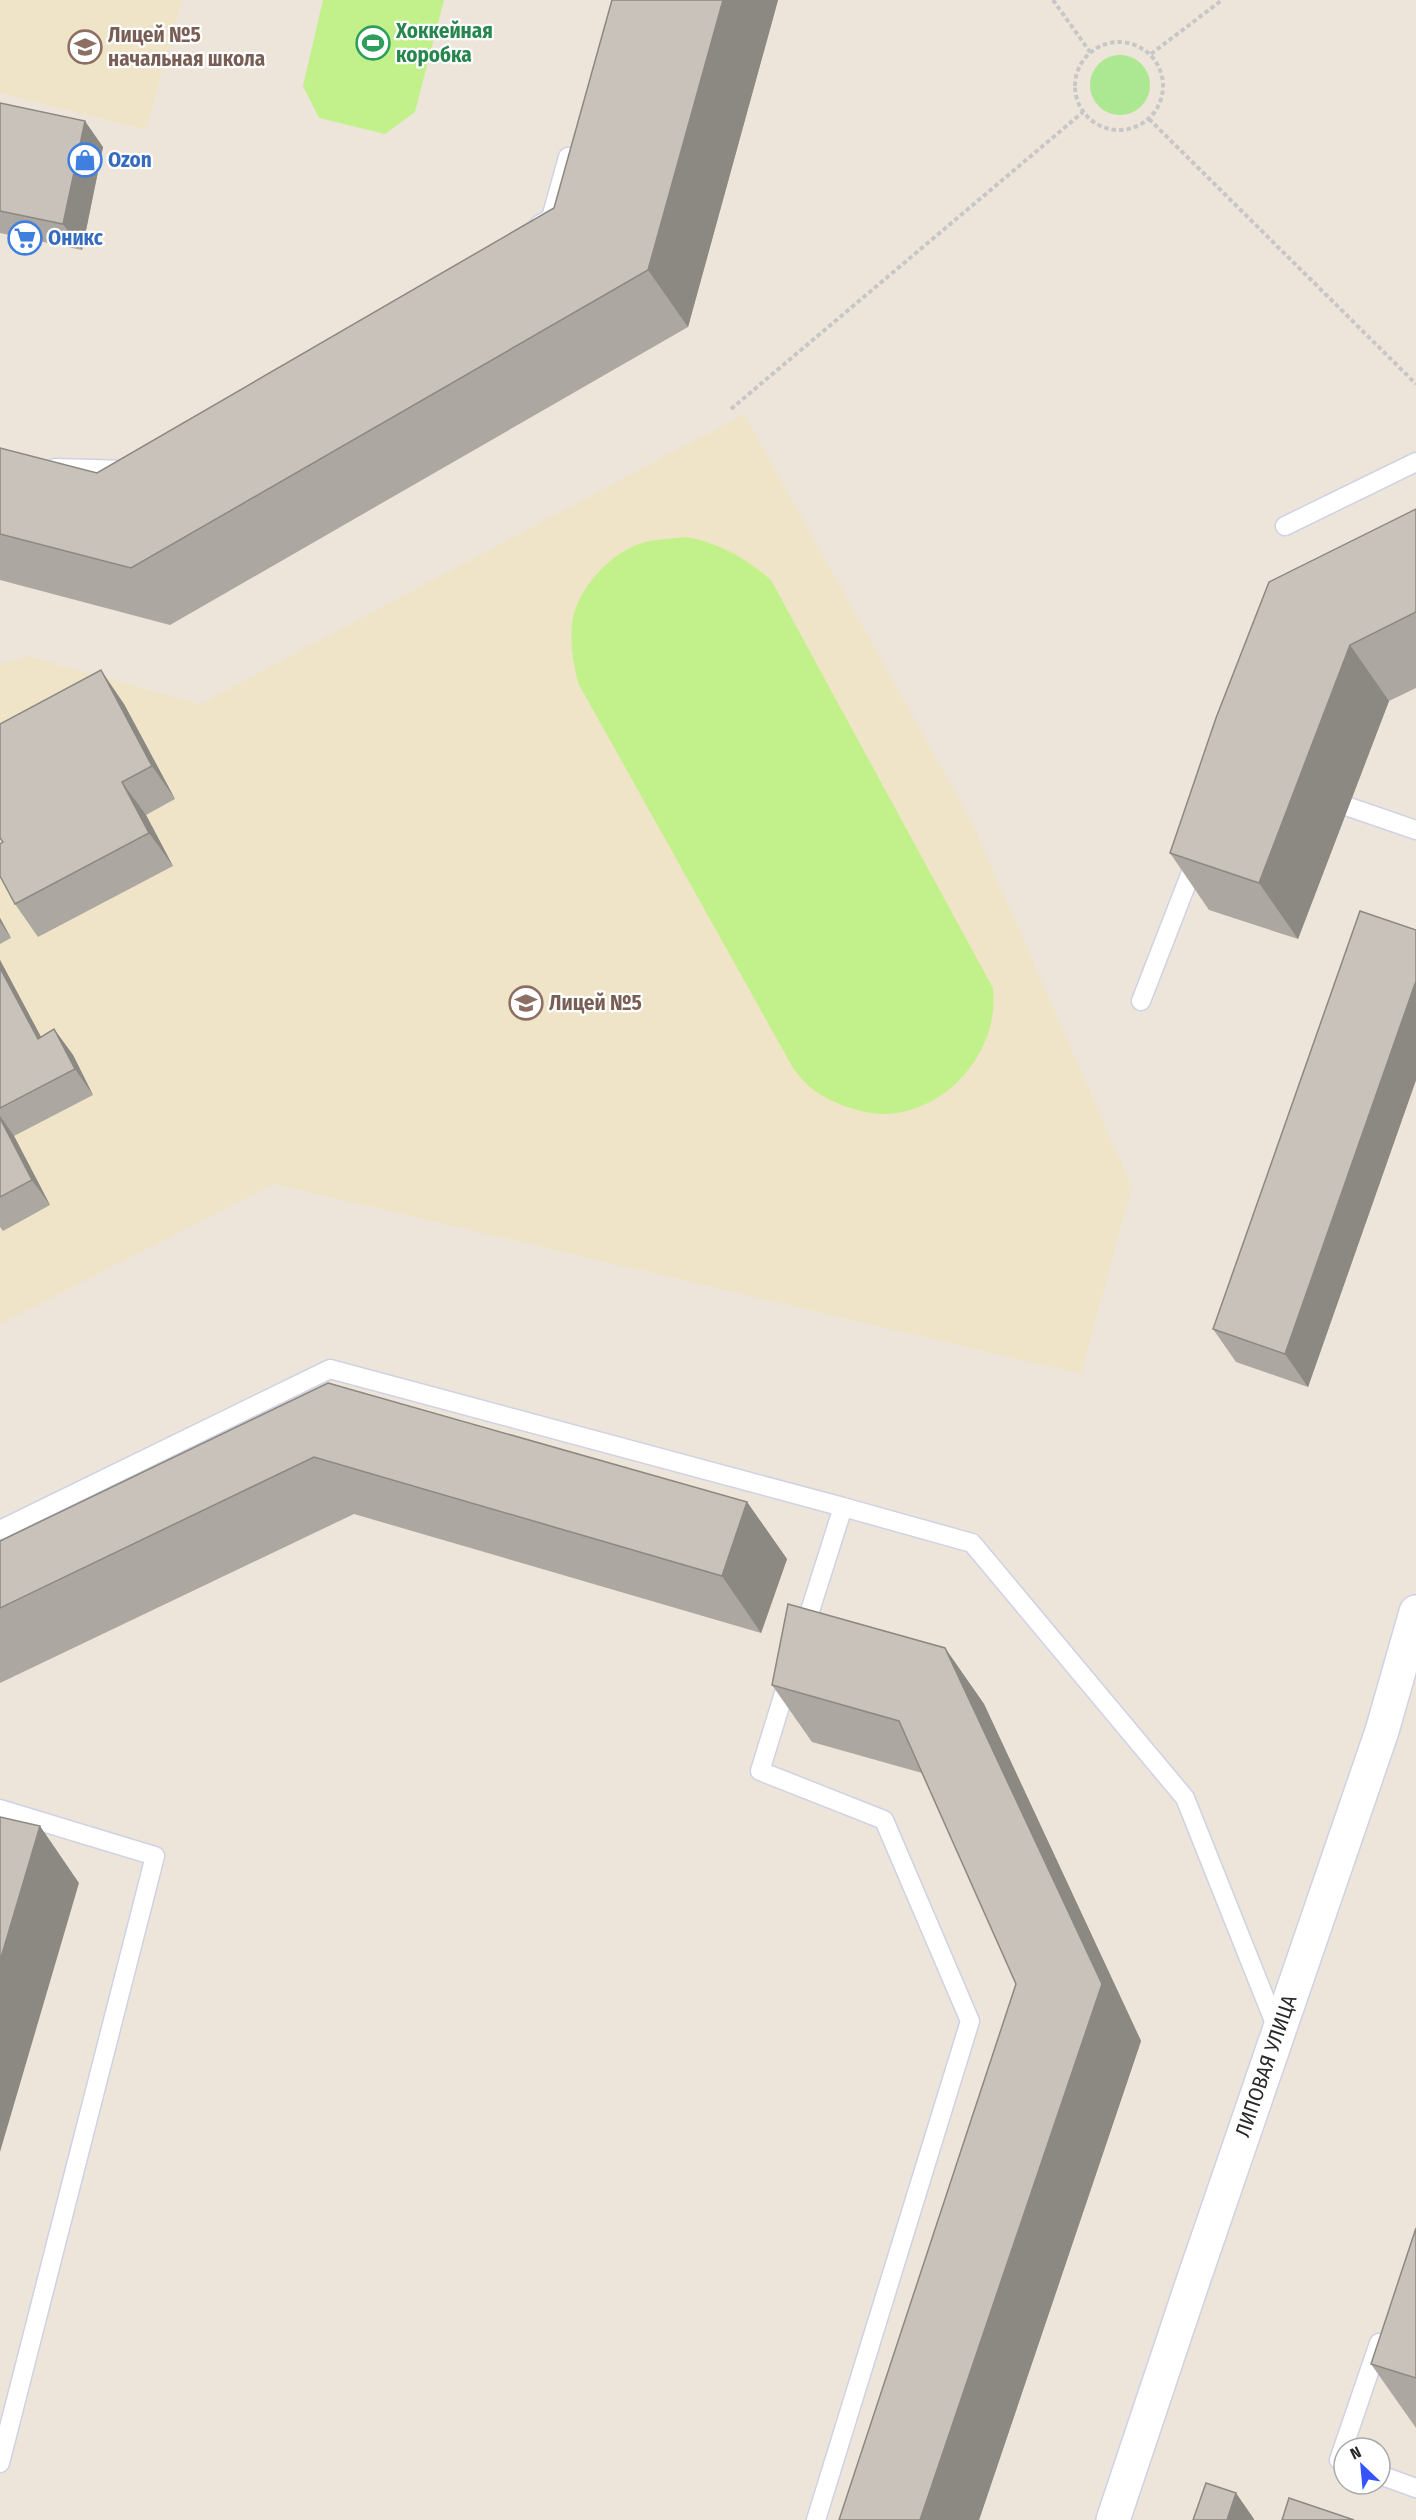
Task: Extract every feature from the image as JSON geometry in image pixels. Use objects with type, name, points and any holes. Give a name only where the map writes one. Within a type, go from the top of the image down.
[{"type":"street","name":"ЛИПОВАЯ УЛИЦА","points":[[1113,2520],[1278,2031],[1383,1731],[1416,1612]]},
{"type":"lane","points":[[521,236],[551,218],[574,138]]},
{"type":"lane","points":[[1285,526],[1416,462]]},
{"type":"lane","points":[[34,467],[135,470],[145,464]]},
{"type":"lane","points":[[1348,807],[1416,830]]},
{"type":"lane","points":[[1141,1001],[1201,845]]},
{"type":"lane","points":[[0,1530],[330,1369],[972,1543],[1185,1798],[1278,2031]]},
{"type":"lane","points":[[816,2520],[970,2021],[884,1820],[760,1771],[843,1507]]},
{"type":"lane","points":[[0,1809],[156,1856],[0,2463]]},
{"type":"lane","points":[[1347,2436],[1385,2326]]},
{"type":"lane","points":[[1392,2479],[1416,2488]]},
{"type":"path","points":[[1053,0],[1090,52]]},
{"type":"path","points":[[1151,54],[1222,0]]},
{"type":"path","points":[[1110,42],[1132,43],[1151,54],[1162,75],[1162,99],[1149,119],[1127,130],[1102,127],[1083,112],[1075,92],[1077,70],[1090,52],[1110,42]]},
{"type":"path","points":[[731,409],[1083,112]]},
{"type":"path","points":[[1149,119],[1416,384]]},
{"type":"shaded area","name":"Лицей №5 начальная школа","points":[[0,0],[182,0],[146,130],[0,93]]},
{"type":"shaded area","name":"Лицей №5","points":[[744,414],[972,822],[1132,1187],[1081,1374],[274,1184],[0,1324],[0,664],[28,656],[200,704]]},
{"type":"green space","name":"Хоккейная коробка","points":[[323,0],[444,0],[415,112],[385,134],[319,118],[303,86]]},
{"type":"green space","points":[[1120,55],[1137,60],[1145,68],[1150,85],[1145,102],[1137,110],[1120,115],[1103,110],[1095,102],[1090,85],[1095,68],[1103,60]]},
{"type":"green space","points":[[685,537],[697,539],[731,552],[771,580],[993,988],[993,1011],[988,1033],[979,1054],[950,1088],[932,1101],[911,1110],[878,1114],[847,1107],[811,1088],[793,1068],[578,683],[572,653],[572,623],[580,599],[587,587],[606,565],[628,549],[650,541]]},
{"type":"building","points":[[612,0],[723,0],[648,270],[131,568],[0,534],[0,448],[97,473],[554,208]]},
{"type":"building","points":[[0,103],[85,121],[63,224],[0,211]]},
{"type":"building","points":[[1416,509],[1416,612],[1350,645],[1259,883],[1170,853],[1216,718],[1269,582]]},
{"type":"building","points":[[101,670],[152,766],[122,782],[149,833],[15,904],[0,876],[0,844],[3,842],[0,838],[0,724]]},
{"type":"building","points":[[1360,911],[1416,930],[1416,981],[1285,1354],[1213,1329]]},
{"type":"building","points":[[0,968],[38,1039],[54,1029],[75,1069],[0,1108]]},
{"type":"building","points":[[0,1118],[32,1180],[0,1197]]},
{"type":"building","points":[[328,1383],[747,1502],[722,1576],[314,1457],[0,1608],[0,1541]]},
{"type":"building","points":[[788,1604],[945,1648],[1102,1984],[920,2520],[839,2520],[1016,1984],[899,1721],[772,1685]]},
{"type":"building","points":[[0,1817],[40,1826],[0,1961]]},
{"type":"building","points":[[1416,2228],[1416,2378],[1371,2364]]},
{"type":"building","points":[[1206,2483],[1236,2493],[1227,2520],[1193,2520]]},
{"type":"building","points":[[1289,2498],[1354,2520],[1282,2520]]},
{"type":"place","name":"Хоккейная коробка","points":[[373,43]]},
{"type":"place","name":"Лицей №5 начальная школа","points":[[85,47]]},
{"type":"place","name":"Ozon","points":[[85,160]]},
{"type":"place","name":"Оникс","points":[[25,238]]},
{"type":"place","name":"Лицей №5","points":[[526,1003]]}]
